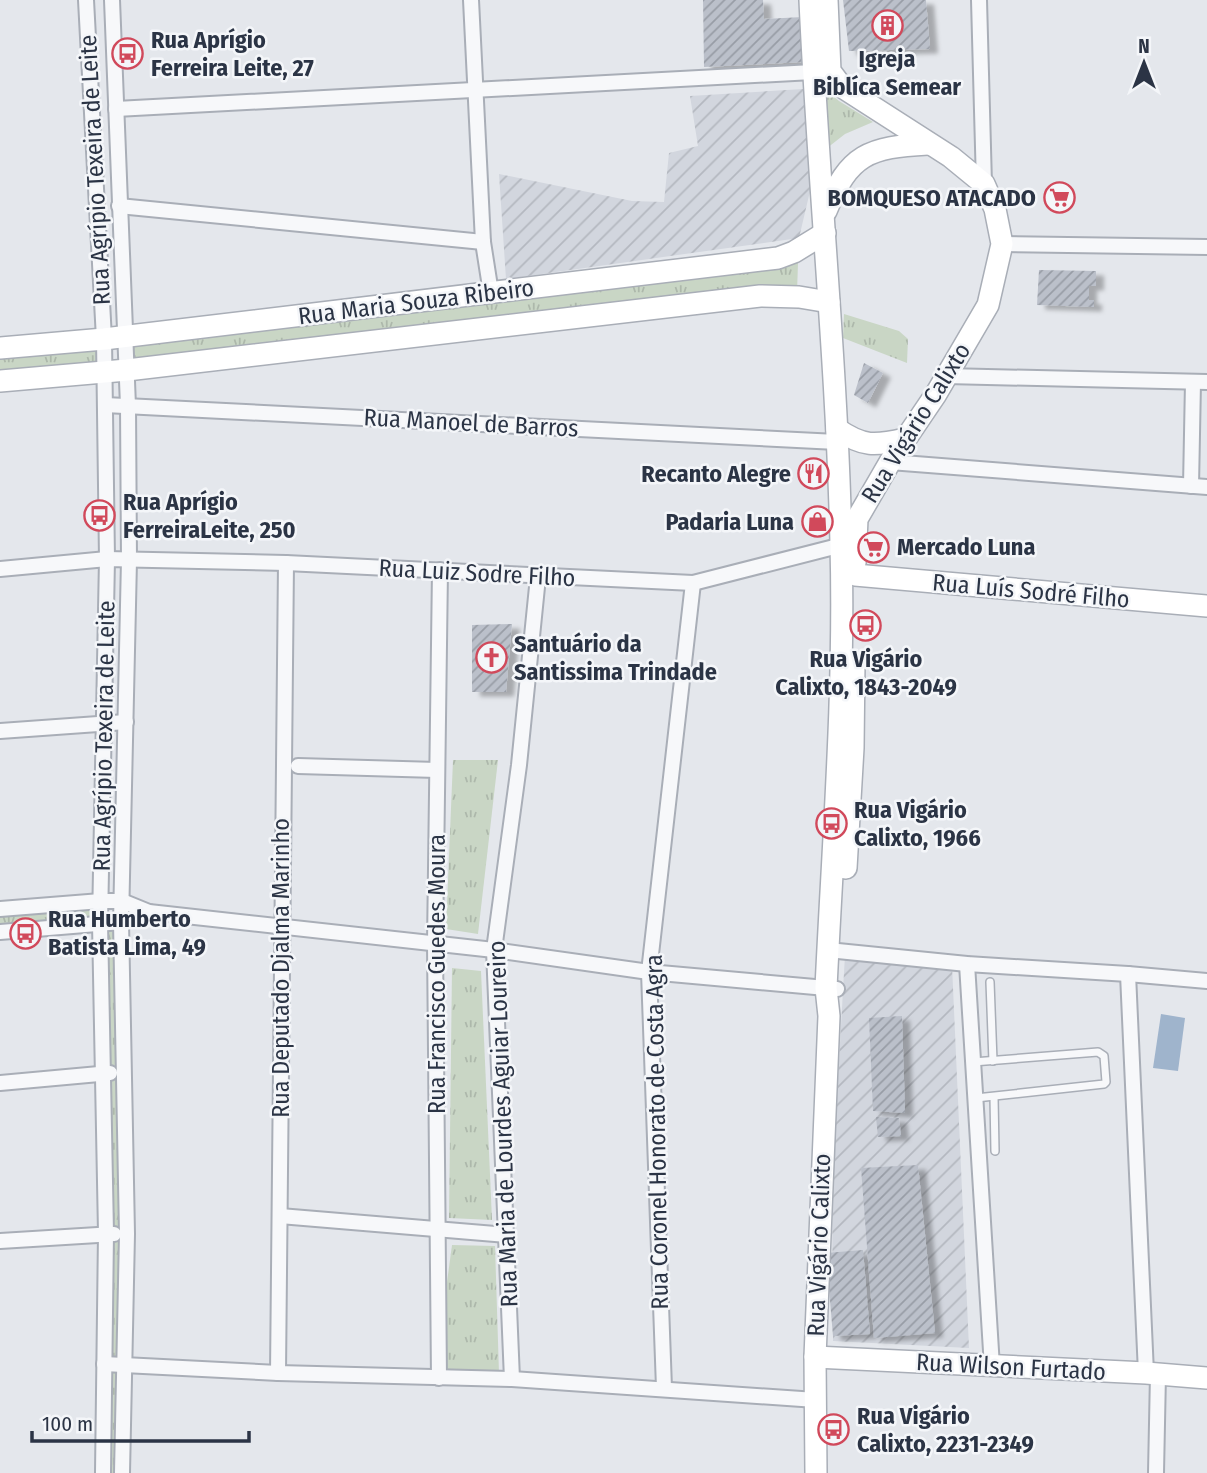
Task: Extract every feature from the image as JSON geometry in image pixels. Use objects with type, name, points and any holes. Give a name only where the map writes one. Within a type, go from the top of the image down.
[{"type":"main road","name":"Rua Vigário Calixto","points":[[810,0],[842,545],[834,950]]},
{"type":"main road","name":"Rua Vigário Calixto","points":[[816,1473],[815,1357],[829,1016],[853,748],[857,519],[988,305],[1002,244],[995,209],[984,184],[951,157],[842,86],[830,71],[827,0]]},
{"type":"main road","points":[[824,225],[836,186],[851,166],[869,153],[898,145],[928,144]]},
{"type":"main road","name":"Rua Maria Souza Ribeiro","points":[[0,348],[114,338],[778,258],[794,252],[824,225]]},
{"type":"main road","name":"Rua Maria Souza Ribeiro","points":[[0,381],[127,370],[760,296],[799,297],[829,302]]},
{"type":"main road","points":[[837,435],[868,444],[905,439]]},
{"type":"main road","name":"Rua Luís Sodré Filho","points":[[855,575],[1207,606]]},
{"type":"main road","name":"Rua Wilson Furtado","points":[[815,1357],[1207,1378]]},
{"type":"street","name":"Rua Agrípio Texeira de Leite","points":[[86,0],[114,338],[127,370],[128,406],[129,561],[121,922],[127,1234],[122,1473]]},
{"type":"street","name":"Rua Agrípio Texeira de Leite","points":[[103,1473],[106,1234],[100,923],[107,559],[103,372],[114,338],[122,269],[112,0]]},
{"type":"street","points":[[471,0],[483,242],[491,293]]},
{"type":"street","points":[[979,0],[984,184]]},
{"type":"street","points":[[116,109],[813,72]]},
{"type":"street","points":[[119,206],[483,242]]},
{"type":"street","points":[[1002,244],[1207,247]]},
{"type":"street","points":[[946,376],[1200,382],[1191,486]]},
{"type":"street","name":"Rua Manoel de Barros","points":[[105,405],[837,435]]},
{"type":"street","points":[[890,462],[1207,487]]},
{"type":"street","name":"Rua Luiz Sodre Filho","points":[[0,569],[107,559],[286,563],[693,583],[842,545]]},
{"type":"street","name":"Rua Deputado Djalma Marinho","points":[[278,1373],[286,563]]},
{"type":"street","name":"Rua Francisco Guedes Moura","points":[[439,1378],[435,943],[440,570]]},
{"type":"street","name":"Rua Maria de Lourdes Aguiar Loureiro","points":[[512,1379],[494,950],[519,765],[538,577]]},
{"type":"street","name":"Rua Coronel Honorato de Costa Agra","points":[[664,1388],[649,972],[693,583]]},
{"type":"street","points":[[0,731],[126,722]]},
{"type":"street","points":[[298,766],[437,770]]},
{"type":"street","points":[[0,909],[122,901],[149,912],[494,950],[649,972],[831,988]]},
{"type":"street","points":[[0,932],[121,922],[149,912]]},
{"type":"street","points":[[834,950],[967,964],[1207,981]]},
{"type":"street","points":[[967,964],[992,1367]]},
{"type":"street","points":[[1128,974],[1156,1473]]},
{"type":"street","points":[[0,1083],[123,1072]]},
{"type":"street","points":[[280,1216],[508,1235]]},
{"type":"street","points":[[0,1241],[127,1234]]},
{"type":"street","points":[[104,1364],[278,1373],[512,1379],[816,1400]]},
{"type":"lane","points":[[990,982],[993,1061]]},
{"type":"lane","points":[[973,1062],[1098,1052],[1104,1056],[1106,1082],[975,1098]]},
{"type":"lane","points":[[994,1097],[995,1151]]},
{"type":"shaded area","points":[[803,89],[811,187],[799,238],[506,279],[499,174],[632,201],[664,202],[669,153],[698,146],[690,96]]},
{"type":"shaded area","points":[[845,955],[952,965],[969,1348],[833,1341],[832,1185]]},
{"type":"green space","points":[[818,83],[839,101],[873,122],[845,134],[822,152]]},
{"type":"green space","points":[[798,263],[797,293],[133,364],[130,342]]},
{"type":"green space","points":[[844,314],[899,331],[908,339],[907,363],[843,338]]},
{"type":"green space","points":[[99,345],[97,367],[0,375],[0,355]]},
{"type":"green space","points":[[453,760],[498,760],[478,934],[446,929]]},
{"type":"green space","points":[[94,905],[95,920],[0,928],[0,913]]},
{"type":"green space","points":[[118,926],[120,1067],[106,1070],[105,927]]},
{"type":"green space","points":[[452,968],[481,971],[492,1220],[449,1218]]},
{"type":"green space","points":[[119,1075],[123,1231],[110,1231],[107,1077]]},
{"type":"green space","points":[[109,1237],[122,1239],[123,1360],[108,1360]]},
{"type":"green space","points":[[452,1245],[495,1246],[499,1373],[444,1370],[445,1297]]},
{"type":"green space","points":[[107,1368],[121,1369],[119,1473],[106,1473]]},
{"type":"water","points":[[1161,1014],[1185,1018],[1178,1071],[1153,1068]]},
{"type":"building","points":[[703,0],[763,0],[764,19],[803,17],[805,62],[704,67]]},
{"type":"building","name":"Igreja Biblíca Semear","points":[[843,0],[926,0],[930,49],[849,51]]},
{"type":"building","points":[[1039,270],[1096,271],[1096,286],[1089,286],[1089,300],[1094,300],[1094,307],[1037,305]]},
{"type":"building","points":[[864,363],[883,373],[868,403],[854,395]]},
{"type":"building","name":"Santuário da Santissima Trindade","points":[[512,624],[506,692],[472,692],[472,625]]},
{"type":"building","points":[[902,1016],[905,1113],[873,1111],[869,1018]]},
{"type":"building","points":[[876,1117],[899,1118],[901,1136],[878,1137]]},
{"type":"building","points":[[918,1165],[935,1333],[874,1338],[861,1168]]},
{"type":"building","points":[[863,1250],[870,1334],[833,1336],[826,1253]]},
{"type":"place","name":"Igreja Biblíca Semear","points":[[887,25]]},
{"type":"place","name":"Rua Aprígio Ferreira Leite, 27","points":[[128,54]]},
{"type":"place","name":"BOMQUESO ATACADO","points":[[1059,198]]},
{"type":"place","name":"Recanto Alegre","points":[[814,474]]},
{"type":"place","name":"Rua Aprígio FerreiraLeite, 250","points":[[100,516]]},
{"type":"place","name":"Padaria Luna","points":[[817,522]]},
{"type":"place","name":"Mercado Luna","points":[[874,547]]},
{"type":"place","name":"Rua Vigário Calixto, 1843-2049","points":[[866,625]]},
{"type":"place","name":"Santuário da Santissima Trindade","points":[[491,658]]},
{"type":"place","name":"Rua Vigário Calixto, 1966","points":[[831,824]]},
{"type":"place","name":"Rua Humberto Batista Lima, 49","points":[[25,933]]},
{"type":"place","name":"Rua Vigário Calixto, 2231-2349","points":[[834,1430]]}]
